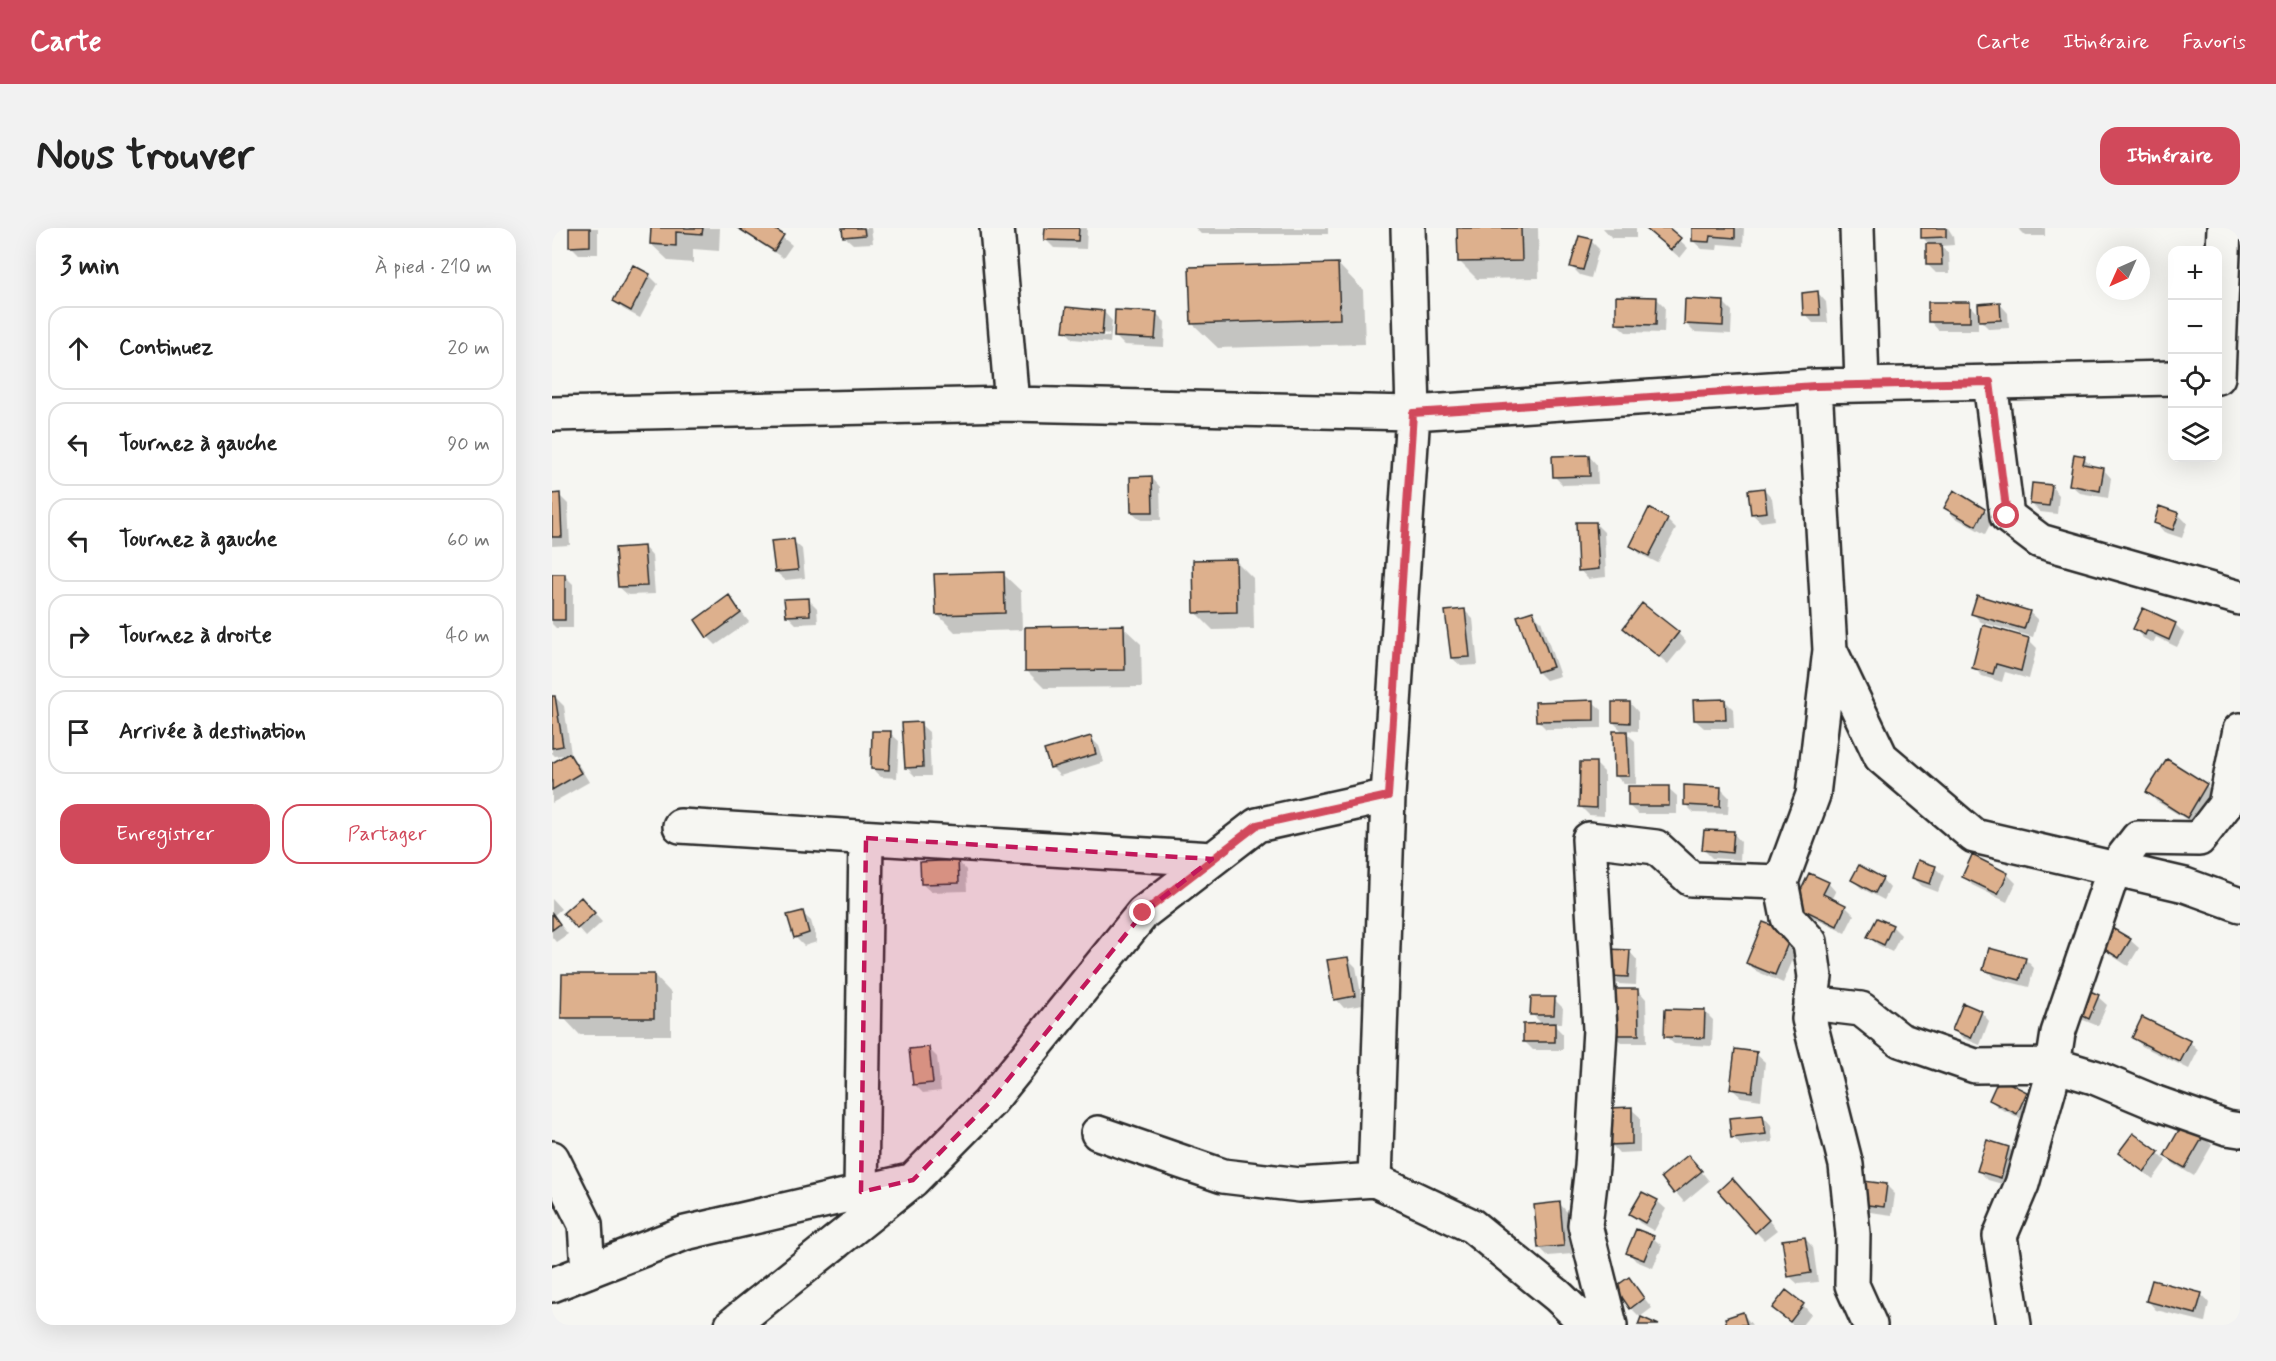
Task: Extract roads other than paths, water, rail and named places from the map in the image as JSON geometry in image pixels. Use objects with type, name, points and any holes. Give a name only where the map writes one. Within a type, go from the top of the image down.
[{"type":"street","points":[[997,228],[1012,404]]},
{"type":"street","points":[[1375,1180],[1388,796],[1413,413],[1408,228]]},
{"type":"street","points":[[1857,228],[1862,384]]},
{"type":"street","points":[[2224,228],[2225,377]]},
{"type":"street","points":[[552,414],[1012,404],[1413,413],[1815,386],[2168,378]]},
{"type":"street","points":[[1990,382],[2007,516],[2040,541],[2240,598]]},
{"type":"street","points":[[1815,386],[1830,650],[1813,795],[1781,882],[1788,918],[1810,942],[1815,976],[1809,1019],[1846,1165],[1853,1234],[1852,1285],[1870,1325]]},
{"type":"street","points":[[1830,650],[1881,757],[1974,836],[2185,885],[2240,905]]},
{"type":"street","points":[[2014,1325],[2000,1236],[2022,1184],[2050,1085],[2058,1033],[2114,869],[2138,838],[2199,839],[2225,805],[2240,730]]},
{"type":"street","points":[[732,1325],[913,1180],[989,1103],[1143,913],[1257,825],[1388,796]]},
{"type":"street","points":[[680,826],[1212,859]]},
{"type":"street","points":[[861,1192],[866,838]]},
{"type":"street","points":[[1610,1325],[1585,1225],[1592,1167],[1600,1029],[1589,839],[1656,847],[1691,879],[1781,882]]},
{"type":"street","points":[[1811,1003],[1861,1009],[1900,1040],[1974,1066],[2054,1065],[2094,1077],[2156,1103],[2216,1124],[2240,1130]]},
{"type":"street","points":[[1098,1133],[1223,1176],[1300,1185],[1375,1180],[1472,1226],[1558,1296],[1588,1325]]},
{"type":"street","points":[[552,1158],[585,1224],[588,1271]]},
{"type":"street","points":[[552,1285],[685,1233],[913,1180]]}]
